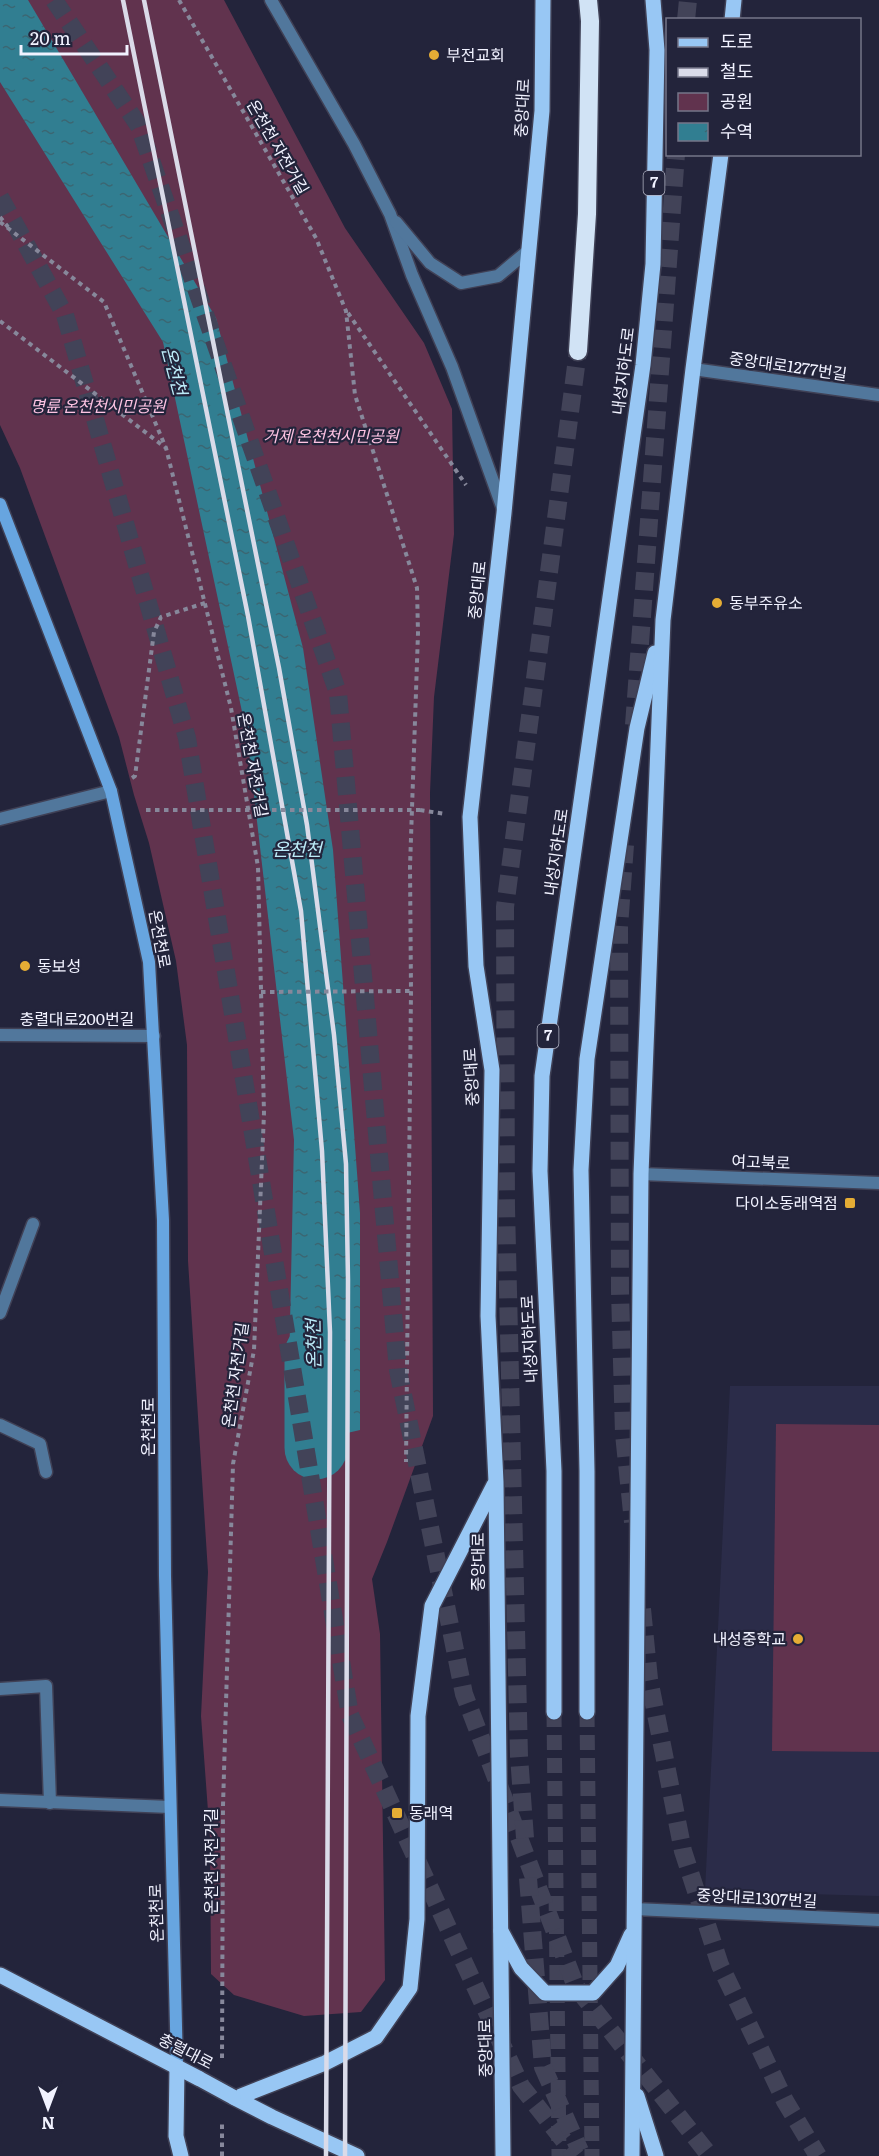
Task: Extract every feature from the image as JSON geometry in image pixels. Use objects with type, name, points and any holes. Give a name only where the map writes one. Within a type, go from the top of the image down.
[{"type":"highway","points":[[578,351],[587,214],[590,21],[588,0]]},
{"type":"main road","name":"중앙대로","points":[[503,2156],[496,1482],[488,1316],[492,1070],[476,966],[470,817],[504,513],[542,111],[543,0]]},
{"type":"main road","name":"내성지하도로","points":[[554,1712],[554,1471],[540,1171],[543,1076],[644,354],[653,264],[657,50],[653,0]]},
{"type":"main road","points":[[732,18],[734,0]]},
{"type":"main road","points":[[632,2156],[641,1174],[663,620],[721,156]]},
{"type":"main road","points":[[587,1712],[587,1471],[581,1170],[587,1059],[637,728],[663,620]]},
{"type":"main road","points":[[234,2097],[325,2063],[376,2037],[410,1988],[417,1919],[418,1716],[432,1606],[496,1482]]},
{"type":"main road","points":[[500,1928],[521,1968],[545,1993],[592,1993],[617,1966],[633,1928]]},
{"type":"main road","name":"충렬대로","points":[[0,1975],[272,2117],[357,2156]]},
{"type":"main road","points":[[177,2067],[176,2136],[181,2156]]},
{"type":"main road","points":[[633,2082],[656,2156]]},
{"type":"street","points":[[271,0],[354,144],[390,214],[412,275],[452,367],[504,513]]},
{"type":"street","points":[[390,214],[430,263],[461,283],[498,276],[528,250]]},
{"type":"street","name":"중앙대로1277번길","points":[[693,369],[879,395]]},
{"type":"street","name":"온천천로","points":[[0,504],[111,791],[149,962],[163,1220],[165,1576],[177,2067]]},
{"type":"street","points":[[0,819],[111,791]]},
{"type":"street","name":"충렬대로200번길","points":[[0,1035],[154,1036]]},
{"type":"street","name":"여고북로","points":[[641,1174],[879,1183]]},
{"type":"street","points":[[0,1313],[33,1224]]},
{"type":"street","points":[[0,1425],[40,1444],[46,1472]]},
{"type":"street","points":[[0,1689],[46,1686],[50,1803]]},
{"type":"street","points":[[0,1800],[170,1807]]},
{"type":"street","name":"중앙대로1307번길","points":[[633,1909],[879,1920]]},
{"type":"street","points":[[176,2136],[176,2156]]},
{"type":"path","name":"온천천 자전거길","points":[[179,0],[316,238],[346,310],[468,488]]},
{"type":"path","points":[[0,217],[12,232]]},
{"type":"path","name":"온천천 자전거길","points":[[0,222],[104,302],[166,448],[231,708],[258,867],[264,1113],[254,1350],[233,1464],[223,1806],[222,2063]]},
{"type":"path","name":"온천천 자전거길","points":[[346,310],[355,395],[417,588],[418,633],[410,867],[411,991],[406,1462]]},
{"type":"path","points":[[0,321],[166,448]]},
{"type":"path","points":[[111,791],[135,776],[154,632],[161,617],[205,603]]},
{"type":"path","points":[[146,810],[420,810]]},
{"type":"path","points":[[261,992],[411,991]]},
{"type":"path","points":[[222,2109],[222,2156]]},
{"type":"shaded area","name":"내성중학교","points":[[730,1386],[879,1386],[879,1896],[705,1891]]},
{"type":"green space","points":[[0,0],[224,0],[345,228],[424,343],[452,409],[454,534],[434,697],[430,793],[433,1416],[372,1579],[380,1634],[385,1980],[361,2012],[304,2016],[234,1995],[211,1974],[210,1838],[201,1716],[208,1572],[188,1261],[187,1045],[176,961],[149,843],[119,737],[20,468],[0,425]]},
{"type":"green space","points":[[776,1424],[879,1425],[879,1752],[772,1751]]},
{"type":"water","name":"온천천","points":[[0,0],[28,0],[216,318],[303,648],[333,850],[360,1213],[360,1430],[317,1440],[290,1435],[289,1371],[294,1140],[247,735],[163,342],[0,82]]},
{"type":"waterway","name":"온천천","points":[[316,1354],[316,1448]]},
{"type":"tunnel","points":[[54,0],[139,126],[338,693],[398,1370],[464,1694],[576,1987],[710,2156]]},
{"type":"tunnel","points":[[686,18],[688,0]]},
{"type":"tunnel","points":[[634,725],[676,156]]},
{"type":"tunnel","points":[[0,197],[65,315],[187,738],[350,1715],[521,2086],[576,2156]]},
{"type":"tunnel","points":[[525,1838],[519,1756],[506,1207],[505,907],[578,351]]},
{"type":"tunnel","points":[[625,845],[619,927],[620,1291],[624,1434],[633,1522]]},
{"type":"tunnel","points":[[642,1609],[649,1679],[683,1851],[720,1965],[785,2101],[818,2156]]},
{"type":"tunnel","points":[[554,1712],[559,2156]]},
{"type":"tunnel","points":[[587,1712],[592,2156]]},
{"type":"tunnel","points":[[528,1878],[543,2067],[580,2151]]},
{"type":"railway","points":[[123,0],[248,616],[301,911],[322,1151],[330,1332],[326,2156]]},
{"type":"railway","points":[[144,0],[279,668],[307,825],[334,1035],[346,1164],[348,1280],[345,2156]]},
{"type":"place","name":"부전교회","points":[[434,55]]},
{"type":"place","name":"동부주유소","points":[[717,603]]},
{"type":"place","name":"동보성","points":[[25,966]]},
{"type":"place","name":"다이소동래역점","points":[[850,1203]]},
{"type":"place","name":"내성중학교","points":[[798,1639]]},
{"type":"place","name":"동래역","points":[[397,1813]]},
{"type":"park label","name":"명륜 온천천시민공원","points":[[98,406]]},
{"type":"park label","name":"거제 온천천시민공원","points":[[331,436]]}]
